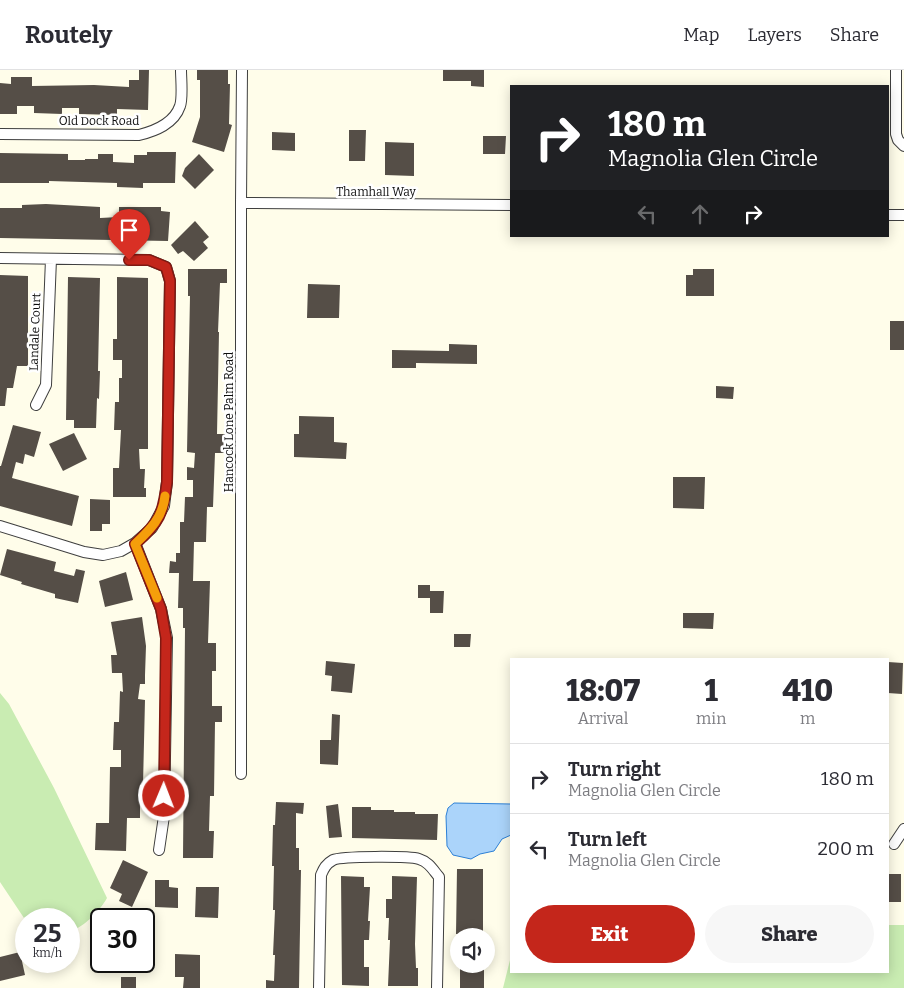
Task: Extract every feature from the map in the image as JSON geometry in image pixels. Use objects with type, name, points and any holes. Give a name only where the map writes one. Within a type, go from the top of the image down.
[{"type":"street","name":"Old Dock Road","points":[[0,134],[139,136],[154,131],[170,121],[180,106],[181,70]]},
{"type":"street","name":"Hancock Lone Palm Road","points":[[241,774],[242,70]]},
{"type":"street","points":[[896,70],[896,134],[898,140],[904,146]]},
{"type":"street","name":"Thamhall Way","points":[[241,203],[510,205]]},
{"type":"street","points":[[889,215],[904,215]]},
{"type":"street","points":[[0,258],[149,260],[166,267],[170,281],[167,482],[164,506],[152,528],[135,544],[121,551],[103,555],[84,552],[0,526]]},
{"type":"street","name":"Landale Court","points":[[36,404],[46,385],[51,259]]},
{"type":"street","points":[[135,544],[161,609],[166,638],[164,816],[159,850]]},
{"type":"street","points":[[894,844],[904,829]]},
{"type":"street","points":[[319,988],[321,875],[327,864],[335,859],[364,858],[418,859],[428,863],[440,877],[437,988]]},
{"type":"green space","points":[[0,693],[9,704],[54,788],[107,898],[101,908],[90,908],[90,919],[80,927],[80,908],[17,908],[0,882]]},
{"type":"green space","points":[[889,925],[904,925],[904,988],[503,988],[510,960],[510,973],[889,973]]},
{"type":"water","points":[[454,803],[510,804],[510,835],[502,839],[494,851],[480,854],[471,859],[453,855],[447,846],[446,816],[448,808]]},
{"type":"building","points":[[139,70],[149,70],[148,110],[117,109],[117,115],[79,114],[79,108],[62,108],[62,114],[34,113],[34,106],[17,106],[17,114],[0,114],[0,83],[11,84],[11,77],[32,77],[32,86],[94,85],[129,87],[129,80],[139,80]]},
{"type":"building","points":[[197,70],[228,70],[228,84],[230,84],[229,124],[232,125],[224,152],[192,142],[200,117],[200,80],[197,80]]},
{"type":"building","points":[[443,70],[484,70],[484,87],[471,86],[471,81],[443,81]]},
{"type":"building","points":[[349,130],[366,130],[365,161],[349,161]]},
{"type":"building","points":[[272,132],[295,133],[295,151],[272,150]]},
{"type":"building","points":[[483,136],[506,136],[505,154],[483,154]]},
{"type":"building","points":[[385,142],[414,143],[414,176],[385,175]]},
{"type":"building","points":[[147,152],[176,152],[175,183],[143,183],[143,188],[117,187],[117,183],[49,181],[49,183],[0,183],[0,153],[68,154],[68,160],[98,159],[98,154],[113,154],[113,162],[134,163],[134,155],[147,155]]},
{"type":"building","points":[[199,154],[214,170],[195,189],[182,176],[185,168]]},
{"type":"building","points":[[46,204],[100,207],[100,218],[119,217],[119,207],[161,207],[161,211],[170,212],[168,241],[0,238],[0,208],[22,208],[22,205]]},
{"type":"building","points":[[195,221],[209,237],[203,242],[208,248],[194,261],[183,251],[178,254],[171,245]]},
{"type":"building","points":[[188,269],[227,269],[227,283],[220,283],[217,434],[226,434],[226,453],[215,453],[213,507],[207,507],[206,542],[194,542],[193,581],[210,581],[208,643],[216,643],[216,671],[212,671],[212,706],[222,706],[222,722],[215,722],[214,796],[210,796],[209,831],[214,831],[213,858],[183,858],[185,628],[183,628],[183,608],[178,608],[179,573],[169,573],[170,561],[176,562],[176,553],[180,553],[180,522],[184,522],[185,497],[193,497],[193,480],[187,480],[187,467],[194,468],[195,453],[187,452],[190,296],[188,296]]},
{"type":"building","points":[[693,269],[714,269],[714,296],[686,296],[686,275],[693,275]]},
{"type":"building","points":[[0,275],[28,276],[28,366],[17,366],[13,388],[7,388],[5,406],[0,406]]},
{"type":"building","points":[[68,277],[100,278],[98,371],[100,371],[96,428],[74,428],[74,420],[66,420]]},
{"type":"building","points":[[117,277],[148,278],[148,449],[139,449],[140,469],[145,469],[144,488],[146,488],[146,497],[113,497],[113,468],[119,468],[121,430],[114,430],[115,402],[119,402],[119,378],[122,378],[122,360],[113,360],[113,339],[117,339]]},
{"type":"building","points":[[308,284],[340,285],[339,318],[307,318]]},
{"type":"building","points":[[890,321],[904,321],[904,350],[890,350]]},
{"type":"building","points":[[449,344],[477,345],[477,364],[416,363],[416,368],[392,368],[392,350],[449,351]]},
{"type":"building","points":[[716,386],[734,387],[733,399],[716,398]]},
{"type":"building","points":[[299,416],[334,417],[334,442],[347,443],[346,459],[294,457],[294,434],[299,434]]},
{"type":"building","points":[[13,425],[41,432],[34,457],[25,454],[23,464],[16,462],[12,478],[79,496],[72,526],[0,506],[0,466]]},
{"type":"building","points":[[74,433],[87,459],[63,471],[49,444]]},
{"type":"building","points":[[673,477],[705,477],[704,509],[673,508]]},
{"type":"building","points":[[90,499],[110,500],[110,524],[102,524],[102,531],[90,531]]},
{"type":"building","points":[[7,549],[56,562],[54,571],[74,576],[76,569],[85,571],[78,603],[55,598],[55,594],[21,584],[22,582],[0,575]]},
{"type":"building","points":[[126,572],[133,600],[105,607],[99,581]]},
{"type":"building","points":[[418,585],[430,585],[430,591],[444,591],[443,613],[430,613],[430,598],[418,598]]},
{"type":"building","points":[[683,613],[714,613],[713,629],[683,628]]},
{"type":"building","points":[[142,617],[146,646],[145,684],[140,684],[138,699],[145,700],[143,785],[140,785],[140,818],[127,818],[126,851],[95,850],[96,823],[109,823],[110,767],[121,767],[121,750],[113,750],[114,722],[119,722],[120,691],[123,692],[122,673],[112,673],[111,655],[117,655],[111,622]]},
{"type":"building","points":[[454,634],[471,634],[470,647],[454,647]]},
{"type":"building","points":[[326,661],[355,664],[352,693],[331,691],[332,676],[325,675]]},
{"type":"building","points":[[889,662],[903,663],[902,694],[889,693]]},
{"type":"building","points":[[332,714],[340,715],[338,765],[320,764],[320,740],[331,740]]},
{"type":"building","points":[[276,802],[304,803],[303,814],[296,813],[296,848],[299,848],[299,870],[301,870],[299,988],[266,988],[266,980],[274,981],[275,910],[273,910],[274,866],[272,866],[273,825],[275,825]]},
{"type":"building","points":[[338,804],[342,837],[329,838],[326,806]]},
{"type":"building","points":[[352,807],[371,807],[371,810],[394,810],[394,812],[415,812],[415,814],[438,814],[437,840],[352,838]]},
{"type":"building","points":[[123,860],[148,872],[132,907],[119,901],[122,894],[110,888]]},
{"type":"building","points":[[457,869],[483,869],[483,928],[456,928]]},
{"type":"building","points":[[889,874],[901,874],[901,902],[889,902]]},
{"type":"building","points":[[341,876],[364,877],[364,887],[370,887],[369,940],[364,940],[364,967],[369,967],[369,986],[342,985]]},
{"type":"building","points":[[392,876],[417,877],[415,944],[418,986],[388,986],[390,940],[388,940],[389,918],[386,918],[386,899],[392,899]]},
{"type":"building","points":[[155,880],[169,880],[169,887],[178,888],[178,908],[155,907]]},
{"type":"building","points":[[196,887],[219,887],[218,918],[195,917]]},
{"type":"building","points":[[15,953],[15,973],[25,973],[25,975],[0,981],[0,957]]},
{"type":"building","points":[[175,954],[200,955],[200,988],[183,988],[184,977],[175,977]]},
{"type":"building","points":[[460,973],[484,973],[484,988],[460,988]]},
{"type":"building","points":[[121,977],[136,977],[136,988],[121,988]]},
{"type":"slow traffic","points":[[157,598],[135,544],[152,528],[164,506],[165,496]]},
{"type":"route","points":[[129,260],[149,260],[166,267],[170,281],[167,482],[164,506],[152,528],[135,544],[161,609],[166,638],[164,796]]}]
